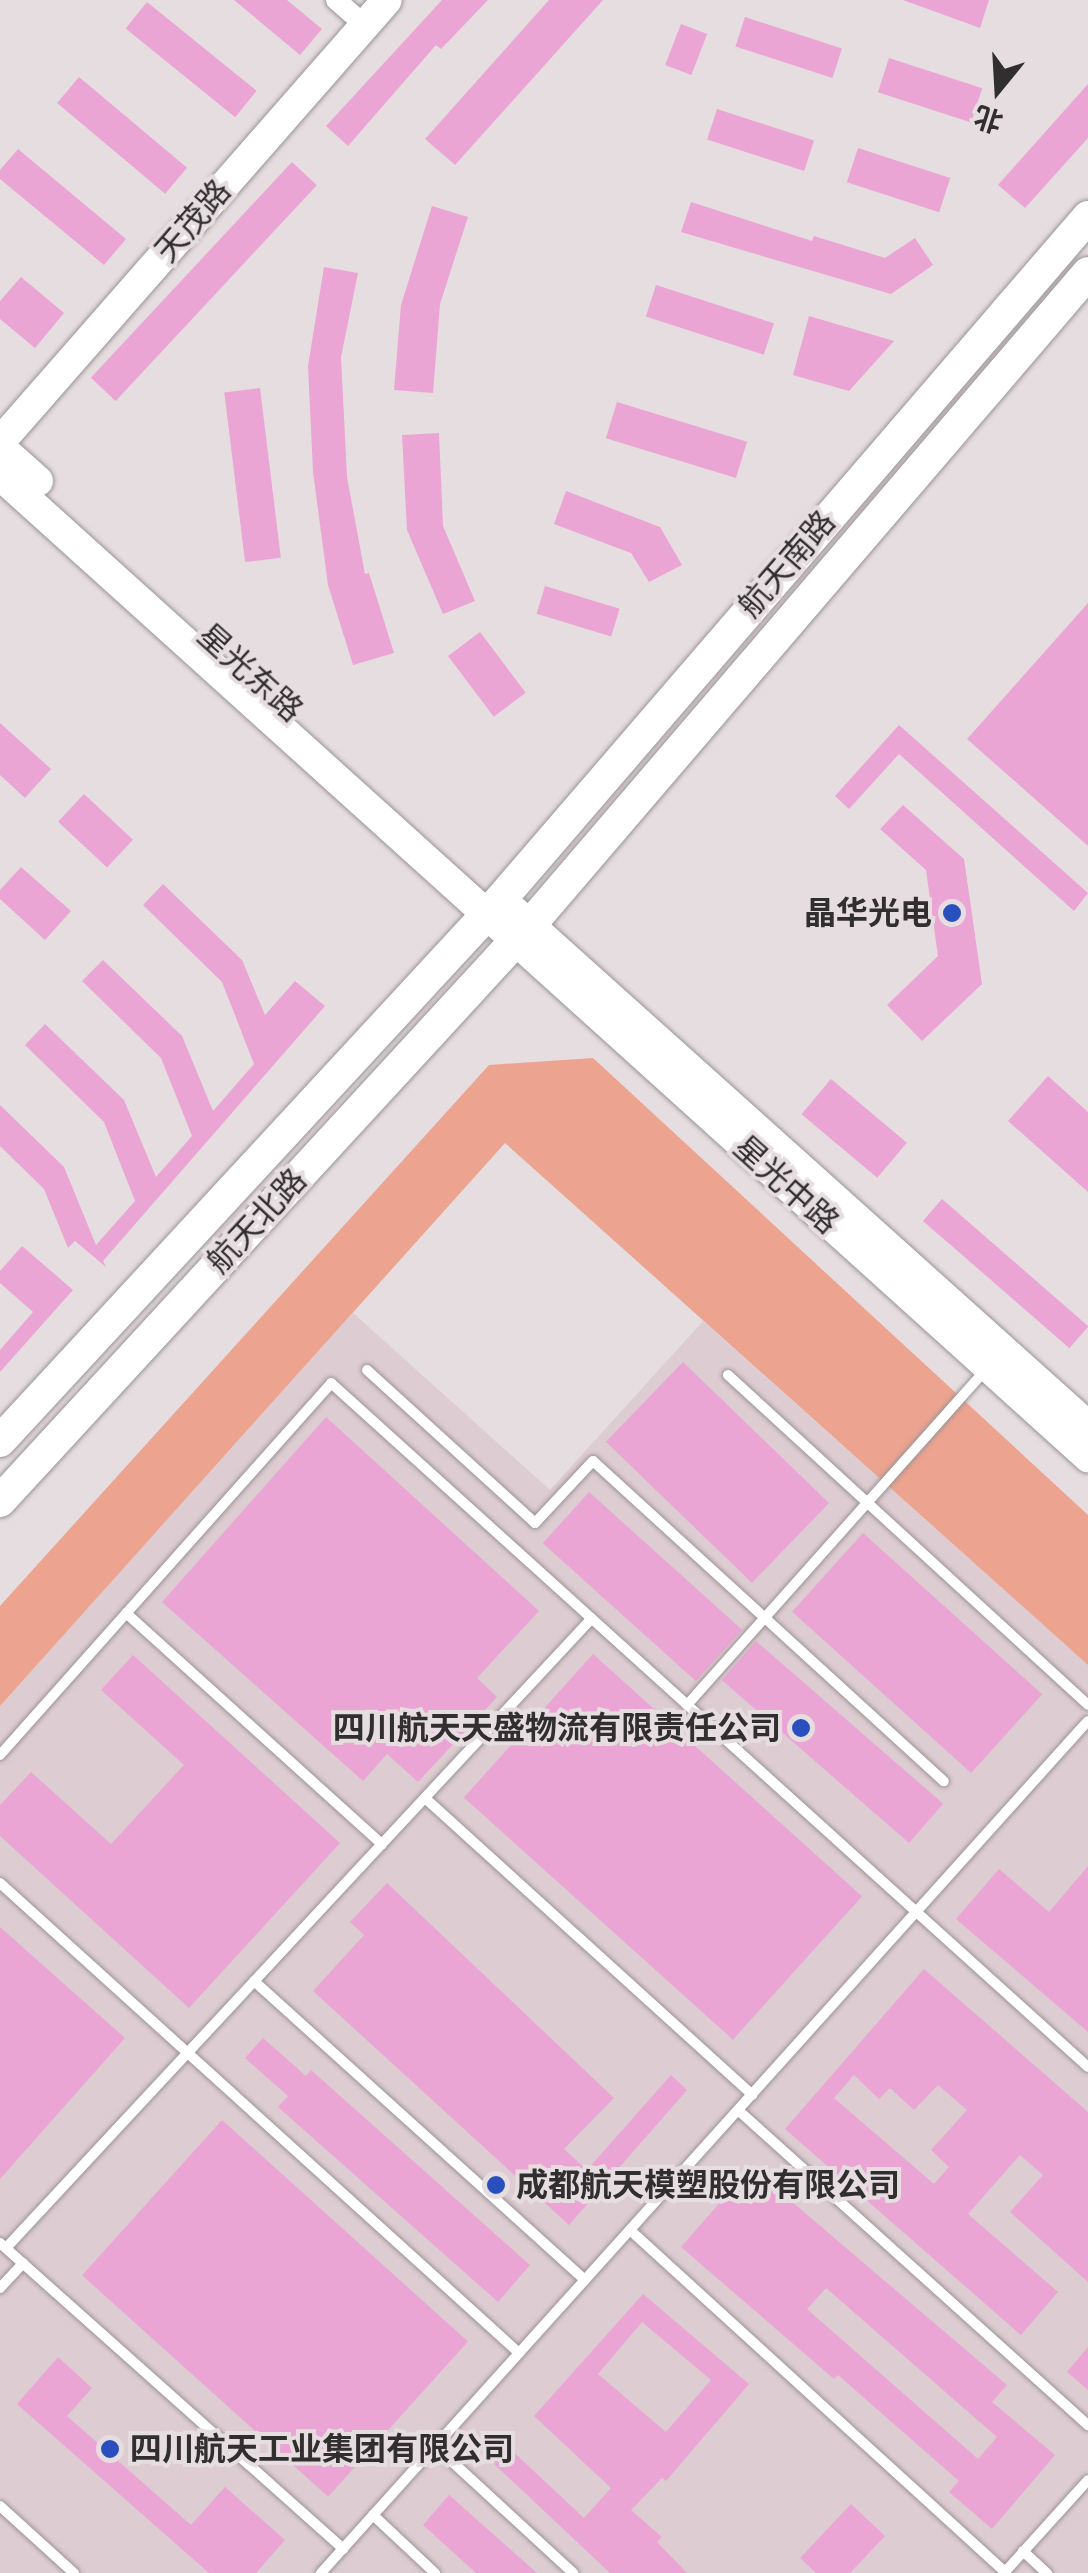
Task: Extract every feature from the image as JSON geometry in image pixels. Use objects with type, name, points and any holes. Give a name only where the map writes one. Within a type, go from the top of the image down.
[{"type":"main road","name":"天茂路","points":[[0,445],[387,0]]},
{"type":"main road","name":"航天南路","points":[[494,905],[1088,217]]},
{"type":"main road","name":"航天南路","points":[[522,933],[1088,273]]},
{"type":"main road","name":"星光东路","points":[[0,445],[494,905]]},
{"type":"main road","name":"星光东路","points":[[0,474],[494,905]]},
{"type":"main road","name":"星光中路","points":[[494,905],[1088,1457]]},
{"type":"main road","name":"航天北路","points":[[0,1441],[494,905]]},
{"type":"main road","name":"星光中路","points":[[522,933],[1088,1426]]},
{"type":"main road","name":"航天北路","points":[[0,1502],[522,933]]},
{"type":"street","points":[[336,0],[365,26]]},
{"type":"lane","points":[[687,1704],[988,1366]]},
{"type":"lane","points":[[366,1370],[535,1522],[593,1461],[944,1781]]},
{"type":"lane","points":[[728,1376],[1088,1705]]},
{"type":"lane","points":[[0,1755],[331,1383],[1088,2067]]},
{"type":"lane","points":[[126,1613],[382,1844]]},
{"type":"lane","points":[[343,2549],[3,2246],[592,1618]]},
{"type":"lane","points":[[321,2573],[1088,1722]]},
{"type":"lane","points":[[425,1798],[752,2095]]},
{"type":"lane","points":[[0,1884],[519,2354]]},
{"type":"lane","points":[[254,1981],[585,2280]]},
{"type":"lane","points":[[738,2110],[1088,2425]]},
{"type":"lane","points":[[630,2230],[1004,2572],[1088,2480]]},
{"type":"lane","points":[[0,2288],[23,2263]]},
{"type":"lane","points":[[435,2446],[573,2573]]},
{"type":"lane","points":[[0,2506],[74,2573]]},
{"type":"lane","points":[[373,2515],[435,2573]]},
{"type":"lane","points":[[1023,2552],[1047,2573]]},
{"type":"shaded area","points":[[593,1058],[1088,1515],[1088,1665],[505,1143],[0,1706],[0,1606],[489,1065]]},
{"type":"shaded area","points":[[353,1313],[550,1490],[703,1321],[1088,1665],[1088,2573],[0,2573],[0,1706]]},
{"type":"building","points":[[234,0],[287,0],[322,29],[300,55]]},
{"type":"building","points":[[442,0],[488,0],[441,49],[436,45],[348,146],[326,126]]},
{"type":"building","points":[[549,0],[603,0],[455,165],[425,139]]},
{"type":"building","points":[[903,0],[989,0],[980,28]]},
{"type":"building","points":[[147,2],[257,91],[235,117],[126,28]]},
{"type":"building","points":[[745,17],[842,49],[832,78],[735,46]]},
{"type":"building","points":[[681,24],[707,34],[691,75],[665,65]]},
{"type":"building","points":[[889,58],[982,88],[971,123],[878,92]]},
{"type":"building","points":[[79,77],[187,168],[165,194],[57,103]]},
{"type":"building","points":[[1088,84],[1088,138],[1025,208],[998,185]]},
{"type":"building","points":[[717,109],[814,141],[804,171],[707,139]]},
{"type":"building","points":[[858,148],[950,178],[939,212],[847,182]]},
{"type":"building","points":[[18,149],[126,239],[104,265],[0,179],[0,170]]},
{"type":"building","points":[[292,162],[317,185],[116,401],[91,378]]},
{"type":"building","points":[[691,202],[812,241],[814,236],[885,258],[915,238],[933,265],[891,294],[681,232]]},
{"type":"building","points":[[432,206],[468,217],[440,304],[433,393],[394,390],[401,305]]},
{"type":"building","points":[[324,267],[358,273],[341,357],[347,477],[365,574],[369,573],[394,653],[353,665],[328,585],[313,472],[308,366]]},
{"type":"building","points":[[21,277],[64,313],[35,348],[0,319],[0,301]]},
{"type":"building","points":[[656,285],[774,323],[764,355],[646,316]]},
{"type":"building","points":[[809,316],[894,341],[849,391],[793,375]]},
{"type":"building","points":[[260,388],[281,558],[245,562],[224,392]]},
{"type":"building","points":[[617,402],[747,442],[736,478],[606,438]]},
{"type":"building","points":[[439,433],[443,526],[475,601],[443,614],[407,530],[402,435]]},
{"type":"building","points":[[566,491],[660,527],[682,565],[649,582],[631,553],[554,524]]},
{"type":"building","points":[[545,586],[620,609],[611,637],[537,614]]},
{"type":"building","points":[[1088,603],[1088,846],[967,739]]},
{"type":"building","points":[[480,632],[526,693],[494,717],[448,656]]},
{"type":"building","points":[[0,723],[51,769],[25,798],[0,775]]},
{"type":"building","points":[[899,725],[1088,893],[1074,911],[899,754],[849,809],[835,796]]},
{"type":"building","points":[[84,794],[133,840],[107,867],[58,822]]},
{"type":"building","name":"晶华光电","points":[[903,805],[964,859],[982,984],[922,1041],[887,1005],[938,956],[926,870],[880,829]]},
{"type":"building","points":[[21,867],[71,911],[45,940],[0,899],[0,890]]},
{"type":"building","points":[[163,884],[242,960],[265,1015],[295,981],[325,1006],[103,1261],[106,1267],[75,1241],[68,1248],[44,1189],[0,1146],[0,1105],[64,1167],[96,1245],[135,1201],[104,1122],[25,1045],[45,1024],[124,1100],[156,1177],[192,1136],[161,1058],[82,981],[103,960],[182,1036],[213,1111],[254,1064],[222,982],[143,905]]},
{"type":"building","points":[[1048,1076],[1088,1112],[1088,1192],[1008,1121]]},
{"type":"building","points":[[831,1079],[907,1143],[877,1178],[801,1114]]},
{"type":"building","points":[[942,1199],[1088,1326],[1069,1348],[923,1221]]},
{"type":"building","points":[[22,1246],[73,1290],[0,1372],[0,1350],[33,1312],[0,1283],[0,1271]]},
{"type":"building","points":[[683,1362],[829,1503],[752,1583],[606,1442]]},
{"type":"building","points":[[326,1417],[539,1611],[477,1678],[497,1697],[418,1782],[387,1754],[363,1781],[162,1602]]},
{"type":"building","points":[[589,1492],[742,1630],[696,1681],[543,1543]]},
{"type":"building","points":[[863,1533],[1042,1694],[971,1773],[792,1612]]},
{"type":"building","points":[[756,1641],[943,1804],[909,1843],[722,1680]]},
{"type":"building","points":[[593,1654],[862,1896],[733,2040],[464,1797]]},
{"type":"building","points":[[133,1655],[340,1843],[189,2008],[0,1836],[0,1805],[31,1772],[111,1844],[184,1765],[101,1690]]},
{"type":"building","points":[[1088,1866],[1088,2032],[956,1919],[999,1869],[1049,1912]]},
{"type":"building","points":[[387,1883],[614,2098],[564,2149],[587,2170],[671,2075],[687,2090],[569,2225],[313,1991],[364,1935],[350,1922]]},
{"type":"building","points":[[0,1927],[125,2038],[0,2179]]},
{"type":"building","points":[[924,1969],[1088,2112],[1088,2282],[1010,2212],[1043,2175],[1020,2155],[968,2214],[1058,2292],[1021,2335],[785,2129]],"holes":[[[854,2075],[879,2099],[890,2088],[914,2110],[938,2085],[967,2110],[931,2150],[949,2167],[934,2184],[834,2098]]]},
{"type":"building","points":[[263,2038],[306,2076],[311,2070],[530,2265],[498,2302],[278,2107],[288,2096],[245,2058]]},
{"type":"building","points":[[222,2120],[468,2341],[328,2497],[82,2275]]},
{"type":"building","points":[[751,2167],[1007,2385],[992,2402],[1055,2455],[992,2529],[949,2492],[959,2481],[838,2375],[834,2379],[681,2247]],"holes":[[[826,2288],[997,2437],[978,2459],[807,2309]]]},
{"type":"building","points":[[643,2294],[749,2384],[666,2481],[662,2478],[631,2510],[662,2537],[657,2542],[687,2573],[610,2573],[492,2462],[507,2446],[584,2518],[611,2488],[534,2416]],"holes":[[[642,2322],[711,2380],[666,2432],[598,2374]]]},
{"type":"building","points":[[1088,2347],[1088,2390],[1067,2372]]},
{"type":"building","points":[[58,2357],[92,2388],[67,2416],[191,2525],[225,2487],[285,2540],[256,2573],[209,2573],[17,2404]]},
{"type":"building","points":[[449,2495],[537,2573],[476,2573],[423,2525]]},
{"type":"building","points":[[851,2504],[885,2536],[850,2573],[816,2573],[800,2558]]},
{"type":"place","name":"晶华光电","points":[[952,913]]},
{"type":"place","name":"四川航天天盛物流有限责任公司","points":[[801,1728]]},
{"type":"place","name":"成都航天模塑股份有限公司","points":[[496,2185]]},
{"type":"place","name":"四川航天工业集团有限公司","points":[[110,2449]]}]
